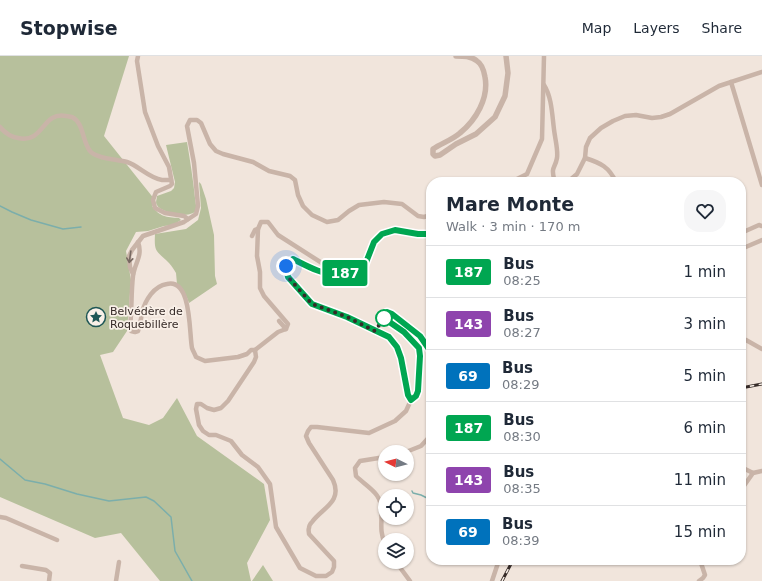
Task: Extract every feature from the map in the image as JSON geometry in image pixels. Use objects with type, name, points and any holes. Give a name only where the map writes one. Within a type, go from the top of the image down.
[{"type":"street","points":[[138,56],[137,61],[144,112],[158,146],[169,167],[172,184],[156,192],[153,200],[155,208],[165,214],[184,216],[188,219]]},
{"type":"street","points":[[456,56],[470,57],[478,61],[484,70],[486,81],[484,98],[480,109],[460,134],[433,149],[433,154],[435,156],[440,155],[476,134],[495,117],[505,96],[508,73],[506,56]]},
{"type":"street","points":[[520,177],[526,174],[542,140],[544,56]]},
{"type":"street","points":[[574,177],[577,174],[585,158],[586,148],[590,138],[601,128],[613,121],[625,116],[636,115],[652,118],[661,117],[670,114],[719,86],[762,72]]},
{"type":"street","points":[[731,82],[762,185]]},
{"type":"street","points":[[544,84],[550,104],[556,147],[557,158],[552,171],[554,177]]},
{"type":"street","points":[[0,128],[12,137],[25,140],[35,136],[55,115],[72,117],[79,122],[90,152],[98,157],[128,163],[151,176],[162,180],[171,180]]},
{"type":"street","points":[[133,274],[130,267],[129,256],[143,236],[148,233],[176,225],[196,214],[198,206],[194,163],[187,126],[190,120],[197,120],[201,123],[210,144],[223,154],[254,162],[269,171],[290,176],[295,180],[298,195],[303,206],[312,215],[327,222],[338,220],[358,205],[384,202],[402,204],[418,216],[426,216]]},
{"type":"street","points":[[585,158],[600,163],[610,171],[613,177]]},
{"type":"street","points":[[286,329],[288,324],[264,296],[260,288],[258,229],[261,222],[268,222],[278,236],[325,265],[330,273]]},
{"type":"street","points":[[746,232],[759,225],[762,226]]},
{"type":"street","points":[[252,236],[255,230],[258,229]]},
{"type":"street","points":[[411,400],[408,395],[401,358],[397,347],[389,337],[347,317],[312,304],[288,277],[286,266],[293,259],[317,270],[339,275],[353,271],[365,265],[374,242],[382,234],[395,230],[426,234]]},
{"type":"street","points":[[746,247],[762,240]]},
{"type":"street","points":[[138,242],[140,247],[139,259],[133,274],[131,331],[138,331],[142,311],[155,289],[165,284],[172,283],[180,288],[188,306],[192,349],[196,357],[205,361],[238,357],[247,354],[250,350],[255,350],[278,332],[286,329]]},
{"type":"street","points":[[255,350],[256,357],[254,362],[228,401],[221,408],[214,410],[201,404],[197,404],[196,409],[199,425],[203,431],[209,435],[216,435],[231,441],[242,455],[258,467],[270,484],[276,527],[300,568],[316,576],[326,576],[332,572],[334,561],[309,534],[309,526],[315,518],[326,510],[332,502],[335,496],[336,487],[309,443],[306,436],[308,431],[312,427],[317,427],[369,433],[396,421],[406,411],[411,400],[416,396],[418,391],[419,348],[404,332],[385,319],[384,314],[387,312],[392,314],[420,336],[426,345]]},
{"type":"street","points":[[279,321],[286,329]]},
{"type":"street","points":[[276,327],[278,332]]},
{"type":"street","points":[[746,340],[762,349]]},
{"type":"street","points":[[414,449],[421,446],[426,440]]},
{"type":"street","points":[[378,458],[360,462],[355,468],[356,476],[375,493],[381,502],[381,533]]},
{"type":"street","points":[[746,470],[753,473],[762,471]]},
{"type":"street","points":[[746,483],[753,473]]},
{"type":"street","points":[[0,517],[6,518],[56,540]]},
{"type":"street","points":[[116,581],[119,562]]},
{"type":"street","points":[[492,581],[497,565]]},
{"type":"street","points":[[699,581],[705,575],[702,565]]},
{"type":"street","points":[[22,566],[46,570],[50,573],[49,581]]},
{"type":"street","points":[[401,569],[410,581]]},
{"type":"green space","points":[[0,56],[129,56],[104,136],[155,200],[152,206],[155,210],[164,216],[179,218],[181,220],[173,225],[148,231],[136,232],[126,251],[131,280],[127,331],[113,352],[100,355],[123,418],[149,425],[163,418],[177,398],[197,436],[264,484],[270,520],[247,563],[251,581],[160,581],[121,533],[95,538],[0,497]]},
{"type":"green space","points":[[187,142],[196,210],[193,213],[182,215],[159,208],[156,202],[157,196],[171,191],[174,188],[175,182],[166,145]]},
{"type":"green space","points":[[199,182],[206,199],[214,235],[215,276],[217,284],[189,303],[183,290],[177,284],[176,273],[170,264],[157,251],[155,245],[155,234],[186,229],[198,220],[201,208]]},
{"type":"green space","points":[[263,565],[273,581],[252,581]]},
{"type":"waterway","points":[[0,206],[31,220],[63,229],[81,227]]},
{"type":"waterway","points":[[0,459],[25,480],[109,501],[146,497],[154,501],[171,517],[175,551],[192,581]]},
{"type":"waterway","points":[[414,493],[426,498]]},
{"type":"railway","points":[[746,387],[762,384]]},
{"type":"railway","points":[[502,581],[510,565]]},
{"type":"bus line","name":"187","points":[[426,234],[395,230],[382,234],[374,242],[365,265],[353,271],[339,275],[317,270],[293,259],[286,266],[288,277],[312,304],[347,317],[389,337],[397,347],[401,358],[408,395],[411,400],[416,396],[418,391],[419,348],[404,332],[385,319],[384,314],[387,312],[392,314],[420,336],[426,345]]},
{"type":"place","name":"Belvédère de Roquebillère","points":[[96,317]]},
{"type":"route","points":[[286,266],[288,277],[312,304],[347,317],[375,331],[384,318]]}]
